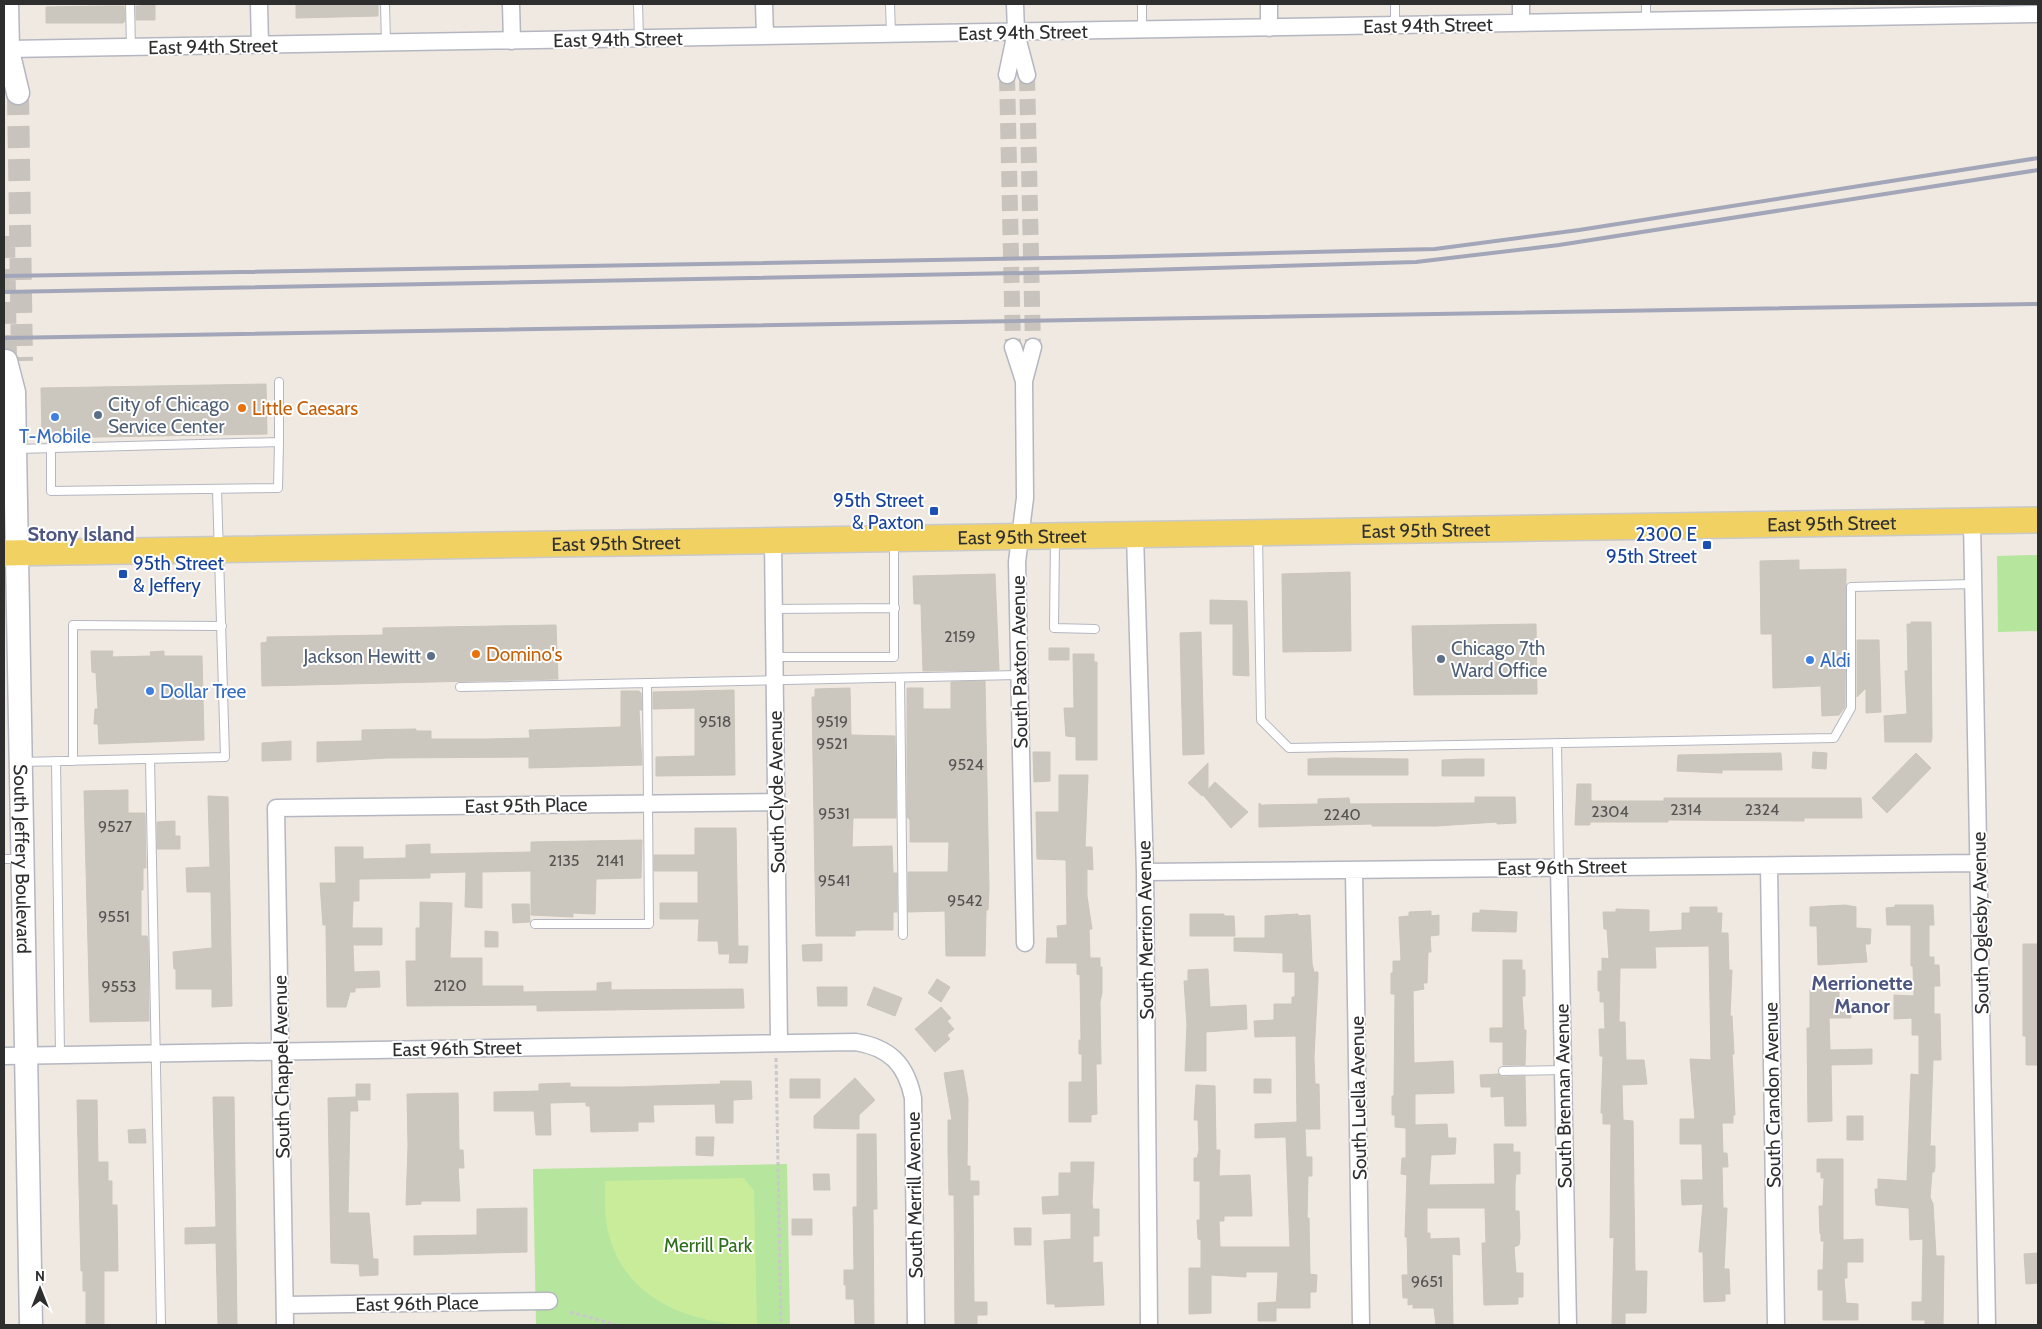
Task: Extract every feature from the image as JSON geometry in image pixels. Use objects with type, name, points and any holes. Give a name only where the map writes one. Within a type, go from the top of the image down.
[{"type":"main road","points":[[7,4],[11,84]]},
{"type":"main road","name":"South Jeffery Boulevard","points":[[14,361],[9,392],[15,449],[10,553],[15,710],[20,762],[13,859],[15,1056],[30,1325]]},
{"type":"main road","name":"East 95th Street","points":[[10,553],[2038,520]]},
{"type":"street","points":[[260,4],[260,45]]},
{"type":"street","points":[[511,4],[512,41]]},
{"type":"street","points":[[764,4],[765,36]]},
{"type":"street","points":[[1015,4],[1016,32],[1027,75]]},
{"type":"street","points":[[1269,4],[1269,28]]},
{"type":"street","points":[[1521,4],[1521,23]]},
{"type":"street","name":"East 94th Street","points":[[8,49],[1646,21],[1773,11],[1898,14],[2029,11]]},
{"type":"street","points":[[1007,75],[1016,32]]},
{"type":"street","name":"South Paxton Avenue","points":[[1013,346],[1024,381]]},
{"type":"street","name":"South Paxton Avenue","points":[[1025,943],[1017,562],[1025,498],[1024,381],[1033,347]]},
{"type":"street","name":"South Oglesby Avenue","points":[[1972,521],[1987,1325]]},
{"type":"street","name":"South Merrion Avenue","points":[[1135,535],[1145,872],[1149,1325]]},
{"type":"street","name":"South Clyde Avenue","points":[[773,541],[778,1048]]},
{"type":"street","name":"East 95th Place","points":[[276,808],[776,802]]},
{"type":"street","name":"South Chappel Avenue","points":[[276,808],[285,1325]]},
{"type":"street","name":"East 96th Street","points":[[1145,872],[1978,864]]},
{"type":"street","name":"South Crandon Avenue","points":[[1768,866],[1776,1325]]},
{"type":"street","name":"South Brennan Avenue","points":[[1559,867],[1568,1325]]},
{"type":"street","name":"South Luella Avenue","points":[[1354,871],[1361,1325]]},
{"type":"street","name":"East 96th Street","points":[[15,1056],[280,1051],[778,1048],[856,1042],[874,1045],[887,1052],[902,1066]]},
{"type":"street","name":"South Merrill Avenue","points":[[902,1066],[910,1082],[913,1098],[916,1325]]},
{"type":"street","name":"East 96th Place","points":[[285,1305],[549,1301]]},
{"type":"lane","points":[[130,4],[131,47]]},
{"type":"lane","points":[[385,4],[386,43]]},
{"type":"lane","points":[[638,4],[639,38]]},
{"type":"lane","points":[[890,4],[891,34]]},
{"type":"lane","points":[[1142,4],[1142,30]]},
{"type":"lane","points":[[1395,4],[1395,25]]},
{"type":"lane","points":[[1646,4],[1646,21]]},
{"type":"lane","points":[[51,448],[51,491],[278,488],[280,382]]},
{"type":"lane","points":[[15,449],[279,442]]},
{"type":"lane","points":[[20,762],[225,757],[220,550],[216,489]]},
{"type":"lane","points":[[1258,533],[1261,720],[1289,748],[1834,738],[1851,708],[1851,586],[1973,584]]},
{"type":"lane","points":[[1055,536],[1054,628],[1095,629]]},
{"type":"lane","points":[[774,657],[894,658],[894,539]]},
{"type":"lane","points":[[774,609],[895,608]]},
{"type":"lane","points":[[73,761],[73,625],[222,626]]},
{"type":"lane","points":[[460,687],[1020,675]]},
{"type":"lane","points":[[900,678],[902,935]]},
{"type":"lane","points":[[535,924],[649,924],[648,683]]},
{"type":"lane","points":[[1557,743],[1559,867]]},
{"type":"lane","points":[[150,759],[161,1325]]},
{"type":"lane","points":[[56,761],[60,1055]]},
{"type":"lane","points":[[1503,1071],[1563,1070]]},
{"type":"path","points":[[778,1048],[781,1325]]},
{"type":"path","points":[[570,1312],[617,1325]]},
{"type":"green space","points":[[2038,555],[2038,631],[1998,632],[1997,556]]},
{"type":"green space","name":"Merrill Park","points":[[787,1164],[790,1325],[536,1325],[533,1169]]},
{"type":"green space","points":[[744,1178],[754,1191],[757,1325],[712,1321],[669,1307],[650,1296],[634,1281],[621,1263],[611,1242],[605,1212],[605,1181]]},
{"type":"building","points":[[141,4],[155,4],[155,20],[136,20],[136,6],[141,6]]},
{"type":"building","points":[[296,4],[378,4],[378,16],[296,18]]},
{"type":"building","points":[[124,6],[125,21],[123,23],[46,23],[46,7]]},
{"type":"building","points":[[266,384],[267,434],[42,438],[41,388]]},
{"type":"building","name":"Aldi","points":[[1799,560],[1799,570],[1846,569],[1845,707],[1839,715],[1822,716],[1821,686],[1773,688],[1772,634],[1761,634],[1760,561]]},
{"type":"building","points":[[1350,572],[1351,651],[1283,652],[1282,574]]},
{"type":"building","points":[[995,574],[999,670],[923,671],[921,604],[914,604],[913,576]]},
{"type":"building","points":[[1210,600],[1247,601],[1249,676],[1233,675],[1233,624],[1210,624]]},
{"type":"building","points":[[1911,622],[1931,622],[1932,738],[1931,742],[1885,742],[1884,716],[1907,714],[1905,671],[1908,671],[1907,624],[1911,624]]},
{"type":"building","points":[[1536,624],[1537,694],[1414,695],[1412,626]]},
{"type":"building","points":[[556,625],[558,679],[262,686],[261,643],[267,642],[267,637],[383,635],[383,628]]},
{"type":"building","points":[[1201,632],[1204,754],[1183,755],[1180,633]]},
{"type":"building","points":[[1857,640],[1879,640],[1881,712],[1866,713],[1866,688],[1857,697]]},
{"type":"building","points":[[1049,648],[1069,648],[1069,660],[1049,660]]},
{"type":"building","name":"Dollar Tree","points":[[91,651],[113,651],[112,657],[151,656],[150,652],[164,651],[164,656],[202,656],[204,740],[99,744],[98,724],[94,724],[95,709],[98,709],[96,673],[92,672]]},
{"type":"building","points":[[1073,654],[1094,654],[1094,662],[1097,662],[1097,760],[1076,760],[1076,737],[1066,736],[1064,708],[1074,708]]},
{"type":"building","points":[[985,681],[989,889],[988,910],[986,910],[985,956],[946,956],[945,911],[908,912],[908,872],[948,872],[949,842],[910,842],[910,820],[907,817],[907,688],[923,688],[923,709],[951,709],[951,682]]},
{"type":"building","points":[[850,688],[851,735],[895,736],[896,818],[853,818],[852,847],[892,846],[893,873],[897,873],[897,912],[893,912],[893,930],[861,930],[855,931],[855,936],[816,936],[812,697],[815,697],[815,689]]},
{"type":"building","points":[[734,690],[735,775],[656,776],[656,757],[695,756],[695,708],[653,709],[653,692]]},
{"type":"building","points":[[621,691],[639,691],[641,693],[642,710],[639,710],[642,765],[529,768],[529,757],[387,758],[317,762],[317,742],[362,741],[362,730],[416,729],[416,731],[431,731],[431,739],[488,739],[530,738],[529,730],[621,727]]},
{"type":"building","points":[[291,741],[291,760],[262,761],[262,743]]},
{"type":"building","points":[[1033,752],[1050,752],[1050,781],[1034,782]]},
{"type":"building","points":[[1813,752],[1827,753],[1826,769],[1812,768]]},
{"type":"building","points":[[1781,753],[1782,770],[1722,770],[1722,773],[1677,771],[1678,755]]},
{"type":"building","points":[[1916,753],[1931,768],[1887,813],[1872,798]]},
{"type":"building","points":[[1308,759],[1408,759],[1408,775],[1308,775]]},
{"type":"building","points":[[1484,759],[1484,776],[1442,776],[1442,760]]},
{"type":"building","points":[[1208,763],[1208,789],[1202,796],[1188,783]]},
{"type":"building","points":[[1059,775],[1088,775],[1085,847],[1092,847],[1093,870],[1087,869],[1087,896],[1092,929],[1089,929],[1090,958],[1100,958],[1100,967],[1102,967],[1100,1002],[1101,1064],[1096,1064],[1097,1114],[1091,1115],[1091,1122],[1069,1122],[1069,1082],[1082,1082],[1082,1054],[1079,1054],[1079,1040],[1081,1040],[1080,975],[1077,974],[1077,963],[1046,963],[1047,938],[1058,938],[1057,926],[1067,925],[1066,860],[1037,859],[1036,812],[1059,812]]},
{"type":"building","points":[[1215,782],[1248,812],[1231,828],[1203,795]]},
{"type":"building","points":[[1577,784],[1591,784],[1591,801],[1664,801],[1664,798],[1861,798],[1862,818],[1804,818],[1804,821],[1668,820],[1668,822],[1590,822],[1590,825],[1575,825]]},
{"type":"building","points":[[128,790],[128,813],[145,813],[146,868],[143,868],[143,890],[141,890],[141,936],[147,936],[148,943],[149,1021],[90,1022],[84,791]]},
{"type":"building","points":[[208,796],[228,797],[232,1006],[212,1007],[212,989],[176,989],[176,969],[174,969],[173,952],[212,948],[211,892],[187,892],[186,868],[210,867]]},
{"type":"building","points":[[1475,797],[1515,797],[1516,823],[1497,824],[1497,822],[1436,826],[1372,826],[1372,824],[1259,827],[1259,803],[1264,807],[1263,805],[1318,804],[1318,799],[1349,798],[1350,804],[1475,803]]},
{"type":"building","points":[[175,821],[175,836],[180,836],[180,849],[157,849],[157,822]]},
{"type":"building","points":[[695,828],[736,828],[738,946],[748,946],[747,963],[729,963],[730,954],[719,954],[718,941],[698,941],[699,919],[660,919],[660,903],[698,903],[698,871],[654,871],[654,855],[695,855]]},
{"type":"building","points":[[642,840],[641,878],[596,879],[595,914],[573,913],[573,917],[531,915],[531,871],[482,872],[482,908],[465,907],[466,872],[430,873],[430,878],[359,879],[359,901],[353,901],[352,928],[382,928],[382,945],[353,945],[354,972],[379,971],[380,987],[355,988],[355,992],[350,992],[346,1007],[327,1007],[326,925],[323,925],[320,883],[336,883],[335,847],[363,847],[363,859],[406,858],[406,845],[430,844],[430,854],[531,852],[531,842]]},
{"type":"building","points":[[420,902],[452,903],[450,958],[482,958],[482,986],[523,986],[523,992],[597,991],[597,983],[611,982],[611,990],[743,989],[744,1008],[537,1011],[537,1005],[407,1006],[406,961],[416,961],[416,928],[420,928]]},
{"type":"building","points":[[512,904],[529,904],[530,922],[513,923]]},
{"type":"building","points":[[1845,905],[1856,907],[1856,928],[1871,929],[1870,944],[1865,944],[1867,962],[1818,965],[1817,926],[1810,926],[1810,907]]},
{"type":"building","points":[[1895,905],[1933,905],[1934,925],[1929,925],[1929,957],[1934,957],[1934,965],[1939,965],[1940,986],[1934,986],[1934,1014],[1940,1014],[1941,1060],[1933,1060],[1930,1146],[1935,1146],[1935,1167],[1934,1172],[1932,1172],[1930,1197],[1933,1204],[1936,1256],[1944,1256],[1943,1325],[1925,1325],[1925,1320],[1912,1320],[1912,1302],[1922,1302],[1923,1239],[1910,1240],[1909,1208],[1876,1205],[1875,1189],[1878,1189],[1878,1179],[1907,1181],[1911,1074],[1919,1075],[1919,1035],[1912,1035],[1912,1018],[1894,1019],[1894,995],[1914,996],[1913,966],[1911,966],[1911,925],[1887,925],[1886,908],[1895,907]]},
{"type":"building","points":[[1690,907],[1717,907],[1717,913],[1722,913],[1721,933],[1728,933],[1729,970],[1732,970],[1730,1016],[1732,1016],[1734,1054],[1732,1054],[1735,1115],[1733,1115],[1733,1123],[1722,1123],[1723,1153],[1727,1153],[1728,1167],[1722,1167],[1723,1208],[1727,1208],[1724,1269],[1729,1269],[1730,1294],[1725,1294],[1725,1301],[1704,1302],[1703,1252],[1699,1252],[1703,1204],[1682,1205],[1681,1180],[1703,1180],[1702,1144],[1680,1144],[1680,1119],[1695,1119],[1690,1059],[1711,1060],[1709,946],[1655,947],[1656,968],[1620,968],[1619,1022],[1625,1022],[1626,1060],[1644,1060],[1647,1084],[1622,1085],[1623,1120],[1633,1121],[1635,1271],[1647,1271],[1646,1313],[1625,1313],[1625,1325],[1612,1325],[1614,1237],[1610,1238],[1611,1124],[1603,1124],[1603,1113],[1601,1113],[1603,1056],[1600,1056],[1599,1029],[1605,1029],[1604,1002],[1600,1002],[1600,991],[1598,991],[1598,971],[1602,971],[1602,958],[1609,959],[1607,929],[1604,929],[1603,912],[1616,912],[1616,909],[1649,910],[1649,932],[1682,930],[1682,913],[1690,913]]},
{"type":"building","points":[[1480,910],[1517,912],[1516,932],[1472,931],[1473,913],[1480,913]]},
{"type":"building","points":[[1431,911],[1431,916],[1439,915],[1439,935],[1430,936],[1431,952],[1428,952],[1427,983],[1423,983],[1424,989],[1413,991],[1414,1063],[1453,1061],[1454,1093],[1415,1094],[1415,1125],[1447,1124],[1448,1138],[1456,1138],[1455,1154],[1431,1155],[1429,1185],[1495,1184],[1494,1144],[1513,1144],[1513,1152],[1520,1152],[1520,1174],[1516,1174],[1515,1184],[1515,1211],[1519,1211],[1520,1238],[1519,1245],[1514,1247],[1516,1273],[1523,1273],[1523,1297],[1518,1297],[1518,1304],[1484,1305],[1482,1243],[1486,1243],[1485,1208],[1427,1208],[1427,1233],[1430,1233],[1430,1239],[1459,1238],[1460,1255],[1452,1254],[1453,1325],[1436,1325],[1434,1308],[1413,1308],[1413,1304],[1408,1305],[1408,1298],[1403,1298],[1402,1275],[1408,1275],[1407,1237],[1405,1237],[1407,1175],[1401,1174],[1402,1158],[1406,1158],[1406,1128],[1395,1127],[1395,1115],[1392,1115],[1392,1096],[1394,1096],[1395,994],[1391,994],[1391,973],[1393,973],[1393,961],[1401,961],[1399,917],[1409,916],[1409,912]]},
{"type":"building","points":[[1190,914],[1224,914],[1224,916],[1234,916],[1235,936],[1190,936]]},
{"type":"building","points":[[1298,914],[1298,916],[1310,915],[1312,963],[1314,972],[1318,972],[1314,1057],[1315,1084],[1319,1084],[1320,1129],[1305,1129],[1306,1157],[1312,1157],[1312,1176],[1308,1176],[1307,1218],[1309,1218],[1310,1274],[1317,1275],[1316,1292],[1310,1292],[1310,1308],[1276,1308],[1278,1272],[1246,1272],[1246,1277],[1211,1275],[1211,1313],[1189,1314],[1189,1268],[1201,1268],[1201,1240],[1198,1239],[1197,1220],[1200,1220],[1200,1181],[1194,1181],[1194,1158],[1197,1158],[1199,1150],[1198,1120],[1194,1120],[1196,1085],[1215,1086],[1216,1150],[1220,1150],[1219,1176],[1250,1175],[1252,1216],[1224,1216],[1224,1221],[1219,1221],[1220,1247],[1290,1247],[1286,1137],[1255,1138],[1255,1124],[1297,1122],[1296,1036],[1255,1037],[1254,1021],[1274,1020],[1274,1004],[1292,1004],[1292,997],[1295,997],[1295,972],[1283,972],[1283,953],[1234,951],[1234,938],[1265,938],[1265,916]]},
{"type":"building","points":[[485,931],[498,932],[498,947],[485,947]]},
{"type":"building","points":[[822,944],[822,961],[803,961],[802,945]]},
{"type":"building","points":[[2023,944],[2038,944],[2038,1065],[2026,1065],[2026,1036],[2023,1036]]},
{"type":"building","points":[[1503,960],[1522,960],[1522,970],[1525,970],[1525,996],[1522,996],[1524,1030],[1526,1030],[1525,1065],[1503,1065],[1503,1042],[1490,1042],[1490,1028],[1503,1028]]},
{"type":"building","points":[[1208,969],[1210,1007],[1246,1005],[1247,1029],[1206,1032],[1206,1071],[1185,1071],[1187,1025],[1184,981],[1188,981],[1188,970]]},
{"type":"building","points":[[937,979],[950,987],[941,1002],[928,993]]},
{"type":"building","points":[[817,987],[847,987],[847,1006],[818,1006]]},
{"type":"building","points":[[874,987],[902,998],[895,1016],[867,1005]]},
{"type":"building","points":[[1810,989],[1839,989],[1839,1000],[1850,1000],[1851,1018],[1829,1018],[1830,1050],[1872,1049],[1872,1064],[1831,1065],[1832,1121],[1808,1122],[1807,1028],[1810,1028]]},
{"type":"building","points":[[941,1007],[951,1018],[947,1021],[954,1029],[947,1035],[950,1039],[935,1052],[915,1029]]},
{"type":"building","points":[[963,1070],[968,1099],[967,1166],[970,1166],[970,1181],[979,1181],[979,1195],[973,1195],[974,1302],[987,1302],[987,1315],[977,1315],[977,1325],[955,1325],[954,1195],[949,1195],[948,1150],[948,1120],[952,1120],[944,1073]]},
{"type":"building","points":[[1498,1074],[1503,1077],[1525,1076],[1526,1126],[1505,1126],[1504,1096],[1491,1097],[1491,1087],[1481,1087],[1480,1075]]},
{"type":"building","points":[[855,1078],[875,1100],[859,1115],[859,1129],[814,1128],[814,1116]]},
{"type":"building","points":[[790,1079],[820,1079],[820,1098],[790,1098]]},
{"type":"building","points":[[1254,1079],[1271,1079],[1271,1093],[1254,1093]]},
{"type":"building","points":[[720,1081],[751,1081],[752,1099],[733,1100],[733,1123],[716,1123],[715,1104],[653,1105],[654,1122],[638,1122],[638,1131],[591,1132],[590,1106],[586,1106],[586,1102],[550,1103],[551,1135],[536,1135],[534,1111],[494,1111],[494,1092],[539,1091],[539,1084],[570,1083],[570,1087],[623,1087],[721,1084]]},
{"type":"building","points":[[356,1084],[370,1084],[370,1100],[357,1100],[358,1111],[350,1111],[348,1213],[369,1213],[373,1259],[378,1259],[378,1275],[360,1276],[359,1264],[331,1263],[328,1098],[356,1097]]},
{"type":"building","points":[[458,1093],[459,1150],[463,1150],[464,1168],[458,1168],[460,1201],[421,1201],[421,1204],[406,1205],[407,1094]]},
{"type":"building","points":[[213,1097],[234,1097],[237,1325],[218,1325],[216,1243],[185,1244],[185,1228],[216,1227]]},
{"type":"building","points":[[77,1100],[97,1100],[98,1162],[108,1162],[108,1181],[112,1181],[112,1205],[117,1205],[118,1271],[104,1271],[104,1325],[86,1325],[86,1291],[83,1291],[83,1271],[81,1271]]},
{"type":"building","points":[[1847,1116],[1863,1116],[1863,1140],[1847,1140]]},
{"type":"building","points":[[145,1129],[146,1143],[129,1143],[128,1130]]},
{"type":"building","points":[[857,1134],[876,1134],[877,1209],[873,1209],[874,1325],[855,1325],[854,1299],[846,1299],[846,1285],[844,1285],[844,1270],[854,1270],[853,1207],[857,1207]]},
{"type":"building","points":[[696,1137],[714,1137],[713,1156],[696,1155]]},
{"type":"building","points":[[1817,1159],[1843,1159],[1843,1240],[1863,1239],[1863,1262],[1847,1262],[1847,1278],[1844,1278],[1846,1303],[1858,1304],[1858,1320],[1823,1320],[1823,1290],[1818,1290],[1818,1270],[1823,1270],[1824,1241],[1821,1241],[1820,1234],[1819,1206],[1823,1206],[1824,1178],[1821,1178],[1821,1172],[1817,1172]]},
{"type":"building","points":[[1071,1162],[1094,1162],[1092,1203],[1093,1209],[1099,1209],[1099,1236],[1093,1236],[1093,1263],[1102,1262],[1104,1305],[1055,1307],[1055,1304],[1047,1304],[1044,1241],[1071,1239],[1071,1213],[1043,1214],[1042,1197],[1059,1196],[1059,1173],[1071,1173]]},
{"type":"building","points":[[813,1174],[829,1174],[830,1190],[814,1190]]},
{"type":"building","points":[[527,1208],[527,1252],[414,1255],[414,1236],[477,1235],[477,1209]]},
{"type":"building","points":[[792,1219],[812,1219],[812,1235],[792,1235]]},
{"type":"building","points":[[1014,1228],[1031,1228],[1031,1245],[1015,1245]]},
{"type":"building","points":[[2038,1253],[2038,1283],[2026,1284],[2024,1254]]},
{"type":"building","points":[[1276,1302],[1276,1321],[1258,1321],[1258,1303]]},
{"type":"tunnel","points":[[1007,75],[1013,347]]},
{"type":"tunnel","points":[[1027,75],[1033,347]]},
{"type":"tunnel","points":[[18,93],[22,361]]},
{"type":"tunnel","points":[[4,236],[6,361]]},
{"type":"railway","points":[[4,276],[1110,257],[1435,249],[1579,230],[2038,158]]},
{"type":"railway","points":[[4,292],[1077,272],[1416,262],[1559,245],[2038,170]]},
{"type":"railway","points":[[4,338],[2038,304]]},
{"type":"place","name":"Little Caesars","points":[[242,408]]},
{"type":"place","name":"City of Chicago Service Center","points":[[98,415]]},
{"type":"place","name":"T-Mobile","points":[[55,417]]},
{"type":"place","name":"95th Street & Paxton","points":[[934,511]]},
{"type":"place","name":"2300 E 95th Street","points":[[1707,545]]},
{"type":"place","name":"95th Street & Jeffery","points":[[123,574]]},
{"type":"place","name":"Domino's","points":[[476,654]]},
{"type":"place","name":"Jackson Hewitt","points":[[431,656]]},
{"type":"place","name":"Chicago 7th Ward Office","points":[[1441,659]]},
{"type":"place","name":"Aldi","points":[[1810,660]]},
{"type":"place","name":"Dollar Tree","points":[[150,691]]},
{"type":"district","name":"Stony Island","points":[[81,534]]},
{"type":"district","name":"Merrionette Manor","points":[[1862,994]]}]
